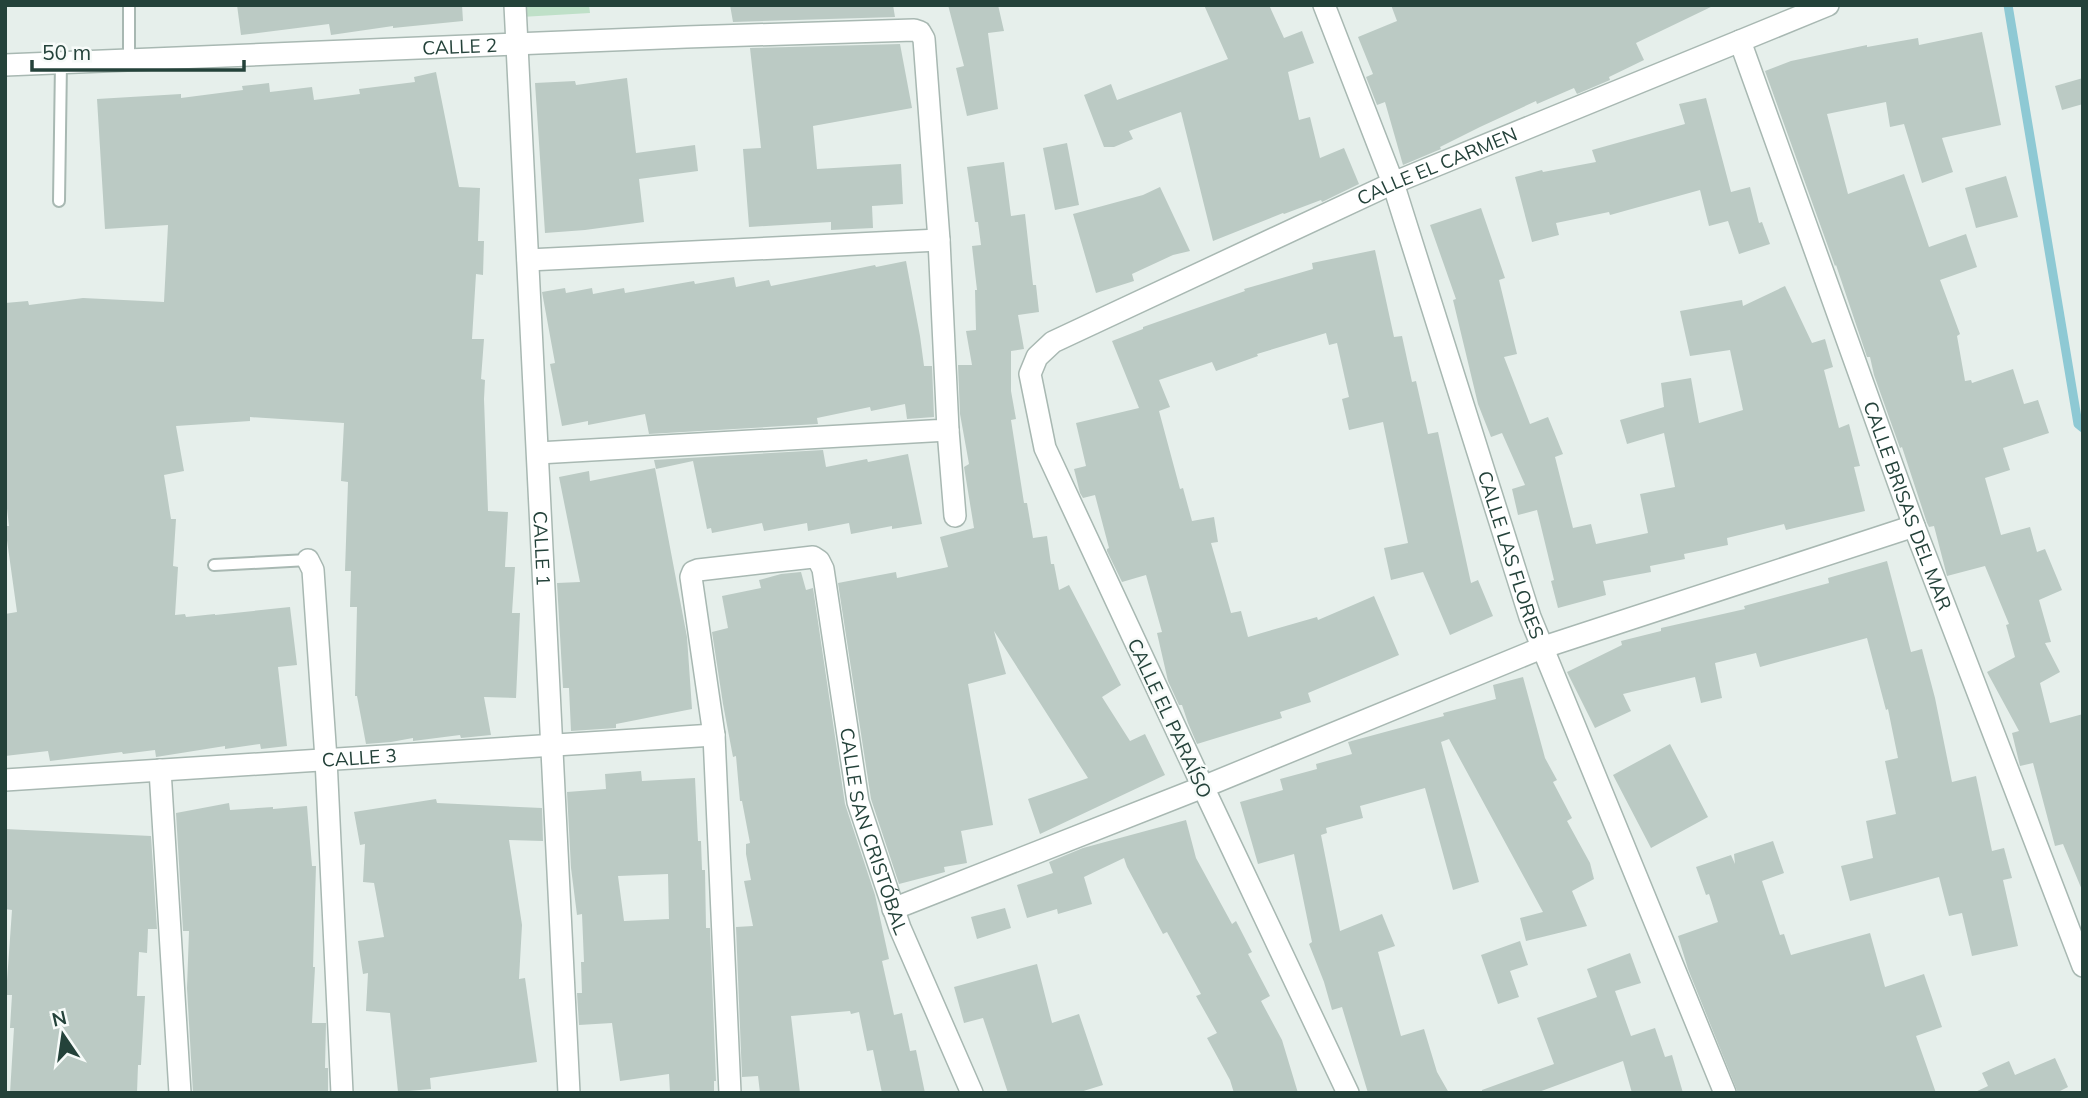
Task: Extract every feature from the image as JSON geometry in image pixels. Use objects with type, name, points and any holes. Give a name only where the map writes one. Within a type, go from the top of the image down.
[{"type":"street","name":"CALLE 1","points":[[515,5],[569,1093]]},
{"type":"street","name":"CALLE LAS FLORES","points":[[1324,5],[1393,183],[1530,617],[1725,1093]]},
{"type":"street","name":"CALLE EL CARMEN","points":[[1054,342],[1393,183],[1828,5]]},
{"type":"street","name":"CALLE 2","points":[[5,65],[914,30],[920,32],[924,39],[939,240]]},
{"type":"street","name":"CALLE BRISAS DEL MAR","points":[[1740,41],[1914,526],[2083,966]]},
{"type":"street","points":[[528,260],[939,240],[955,516]]},
{"type":"street","name":"CALLE EL PARAÍSO","points":[[1054,342],[1037,357],[1030,374],[1045,449],[1348,1093]]},
{"type":"street","points":[[538,453],[948,430]]},
{"type":"street","points":[[893,909],[1203,787],[1544,648],[1914,526]]},
{"type":"street","name":"CALLE SAN CRISTÓBAL","points":[[714,735],[691,577],[693,572],[813,557],[820,561],[858,802],[893,909],[972,1093]]},
{"type":"street","points":[[308,560],[313,570],[326,760],[342,1093]]},
{"type":"street","points":[[714,735],[730,1093]]},
{"type":"street","name":"CALLE 3","points":[[5,780],[714,735]]},
{"type":"street","points":[[160,770],[180,1093]]},
{"type":"lane","points":[[129,5],[129,60]]},
{"type":"lane","points":[[59,201],[61,63]]},
{"type":"lane","points":[[215,565],[308,560]]},
{"type":"green space","points":[[520,5],[589,5],[590,13],[521,17]]},
{"type":"building","points":[[237,5],[462,5],[463,21],[393,26],[331,35],[329,24],[241,35]]},
{"type":"building","points":[[730,5],[893,5],[895,17],[733,22]]},
{"type":"building","points":[[948,5],[998,5],[1004,31],[988,33],[998,109],[967,116],[956,68],[964,66]]},
{"type":"building","points":[[1204,5],[1269,5],[1284,38],[1302,31],[1314,63],[1288,72],[1299,120],[1310,117],[1320,158],[1344,148],[1359,184],[1322,202],[1321,200],[1283,213],[1213,241],[1181,112],[1129,131],[1133,139],[1114,147],[1104,147],[1084,95],[1111,84],[1117,100],[1228,59]]},
{"type":"building","points":[[1391,5],[1715,5],[1636,43],[1644,60],[1609,77],[1610,80],[1577,94],[1574,88],[1537,104],[1536,101],[1403,165],[1385,102],[1377,105],[1366,77],[1373,74],[1358,37],[1397,21]]},
{"type":"building","points":[[1982,32],[2001,125],[1942,138],[1953,172],[1922,183],[1904,124],[1890,127],[1886,102],[1827,114],[1848,194],[1904,174],[1929,247],[1966,234],[1977,267],[1940,280],[1960,334],[1957,336],[1965,381],[1971,380],[1972,383],[2013,369],[2024,404],[2038,400],[2049,433],[2003,448],[2010,470],[1985,478],[2001,535],[2030,527],[2037,552],[2045,549],[2062,590],[2039,600],[2051,642],[2045,643],[2060,672],[2040,683],[2050,723],[2083,714],[2082,890],[2063,844],[2055,846],[2033,763],[2020,766],[2012,733],[2019,731],[1987,672],[2015,657],[2006,625],[2009,624],[1985,566],[1947,576],[1934,526],[1929,527],[1927,523],[1870,357],[1867,357],[1765,71],[1791,61],[1867,45],[1918,38],[1919,45]]},
{"type":"building","points":[[900,44],[912,108],[813,126],[817,169],[901,164],[903,204],[872,206],[873,228],[831,230],[831,222],[749,227],[743,149],[761,148],[750,48]]},
{"type":"building","points":[[436,72],[459,187],[480,188],[478,241],[484,241],[483,275],[476,274],[472,339],[484,339],[481,379],[485,380],[488,511],[508,512],[505,567],[515,567],[512,613],[520,613],[516,698],[484,697],[491,735],[461,738],[460,735],[413,741],[413,738],[366,744],[355,696],[357,607],[350,607],[351,571],[345,571],[348,482],[341,481],[344,423],[250,417],[250,421],[176,426],[184,471],[164,475],[171,519],[176,519],[173,566],[178,567],[175,615],[215,615],[290,607],[297,665],[278,667],[287,746],[261,749],[260,744],[225,749],[225,746],[156,757],[155,750],[122,752],[50,761],[48,751],[5,756],[5,614],[17,612],[5,526],[9,526],[5,491],[5,303],[28,301],[29,305],[83,298],[164,302],[168,225],[105,229],[97,99],[181,94],[181,98],[243,90],[242,86],[269,83],[270,92],[312,87],[314,100],[360,94],[359,89],[415,82],[414,77]]},
{"type":"building","points":[[627,78],[636,153],[695,145],[698,171],[639,179],[644,222],[545,233],[535,83],[575,81],[576,85]]},
{"type":"building","points":[[2083,78],[2083,104],[2062,110],[2055,86]]},
{"type":"building","points":[[1706,98],[1731,192],[1750,187],[1759,223],[1762,222],[1770,244],[1739,254],[1728,221],[1709,226],[1700,190],[1610,215],[1609,212],[1556,223],[1559,235],[1532,242],[1515,177],[1596,162],[1592,150],[1685,124],[1679,104]]},
{"type":"building","points":[[1067,143],[1079,205],[1055,210],[1043,148]]},
{"type":"building","points":[[1004,162],[1011,216],[1025,214],[1033,285],[1036,285],[1039,312],[1018,315],[1024,349],[1011,351],[1011,391],[1016,419],[1011,420],[1024,503],[1027,503],[1033,538],[1047,536],[1051,564],[1054,564],[1059,590],[1069,585],[1121,685],[1102,697],[1130,741],[1145,734],[1165,775],[1040,834],[1028,799],[1088,778],[994,631],[1006,674],[968,684],[993,825],[961,831],[967,863],[944,867],[945,872],[899,884],[871,799],[838,583],[896,572],[897,578],[948,567],[940,537],[974,528],[964,467],[969,464],[960,414],[958,365],[972,365],[966,331],[976,330],[977,290],[972,246],[981,245],[967,167]]},
{"type":"building","points":[[2006,176],[2018,217],[1976,228],[1965,188]]},
{"type":"building","points":[[1160,187],[1190,251],[1173,255],[1132,274],[1134,281],[1096,293],[1073,214],[1143,195]]},
{"type":"building","points":[[1481,208],[1505,278],[1499,280],[1517,354],[1504,357],[1530,424],[1548,417],[1563,454],[1555,457],[1573,528],[1591,524],[1596,544],[1648,533],[1640,494],[1675,487],[1664,433],[1627,444],[1620,420],[1664,407],[1661,383],[1691,378],[1699,423],[1743,410],[1730,350],[1690,356],[1680,311],[1742,300],[1743,306],[1785,286],[1812,343],[1825,339],[1833,367],[1824,370],[1839,428],[1849,424],[1860,466],[1854,467],[1865,511],[1786,530],[1784,524],[1727,538],[1728,545],[1684,554],[1685,559],[1650,566],[1651,572],[1603,581],[1606,595],[1558,608],[1537,510],[1518,515],[1512,489],[1525,485],[1502,433],[1491,437],[1478,404],[1453,300],[1456,299],[1430,225]]},
{"type":"building","points":[[1375,250],[1394,337],[1402,336],[1412,382],[1416,381],[1428,434],[1438,432],[1471,583],[1478,580],[1493,616],[1450,635],[1423,572],[1391,580],[1384,548],[1408,543],[1383,422],[1349,430],[1342,399],[1349,397],[1337,343],[1329,345],[1326,333],[1257,354],[1258,356],[1216,371],[1212,362],[1159,380],[1170,407],[1159,411],[1180,489],[1183,488],[1192,521],[1214,517],[1218,542],[1211,543],[1231,613],[1241,611],[1248,637],[1317,617],[1318,620],[1374,596],[1399,655],[1308,693],[1311,702],[1280,712],[1282,718],[1197,744],[1182,705],[1179,705],[1168,681],[1157,633],[1162,632],[1146,575],[1122,582],[1107,551],[1109,548],[1095,495],[1083,498],[1080,493],[1074,469],[1086,466],[1076,423],[1139,408],[1112,341],[1143,327],[1245,291],[1244,289],[1313,269],[1312,263]]},
{"type":"building","points":[[906,261],[924,366],[932,366],[934,417],[907,419],[905,404],[871,411],[870,407],[817,418],[818,424],[649,434],[645,414],[588,425],[588,421],[562,426],[550,364],[555,363],[542,292],[565,288],[566,293],[592,288],[593,294],[624,288],[625,293],[734,277],[736,287],[769,280],[771,286]]},
{"type":"building","points":[[823,450],[826,467],[908,454],[922,524],[892,529],[892,526],[851,534],[849,523],[808,531],[807,523],[764,531],[762,523],[712,533],[711,528],[707,529],[693,461],[656,469],[654,460]]},
{"type":"building","points":[[655,468],[687,637],[692,709],[616,724],[616,728],[571,731],[569,688],[563,688],[557,583],[580,582],[559,477],[589,471],[590,481]]},
{"type":"building","points":[[1887,561],[1911,652],[1922,649],[1952,782],[1976,776],[1992,851],[2004,848],[2012,878],[2003,880],[2018,946],[1972,956],[1962,913],[1949,916],[1939,877],[1850,901],[1841,866],[1873,858],[1866,821],[1896,814],[1885,761],[1898,758],[1888,709],[1886,710],[1867,638],[1760,667],[1756,653],[1715,663],[1722,698],[1701,703],[1695,677],[1623,694],[1631,711],[1595,728],[1567,672],[1622,645],[1621,641],[1661,631],[1661,628],[1745,609],[1744,606],[1829,583],[1828,578]]},
{"type":"building","points":[[801,572],[806,590],[813,588],[845,804],[875,895],[889,959],[882,961],[894,1015],[902,1013],[910,1051],[916,1050],[925,1093],[882,1093],[873,1050],[867,1051],[859,1012],[851,1014],[850,1011],[791,1016],[800,1093],[760,1093],[758,1076],[742,1077],[736,927],[753,926],[744,881],[751,880],[746,854],[746,844],[750,843],[740,801],[736,756],[733,757],[712,632],[728,628],[722,596],[761,588],[759,580]]},
{"type":"building","points":[[1523,677],[1545,758],[1557,780],[1553,782],[1572,818],[1567,821],[1590,863],[1594,879],[1572,891],[1587,926],[1526,941],[1520,918],[1543,912],[1449,739],[1441,742],[1479,882],[1453,890],[1425,788],[1360,806],[1363,818],[1326,828],[1327,833],[1321,835],[1340,931],[1382,914],[1395,946],[1378,952],[1401,1036],[1424,1029],[1437,1072],[1449,1093],[1368,1093],[1342,1007],[1332,1010],[1309,944],[1312,942],[1294,854],[1258,864],[1240,802],[1283,790],[1280,779],[1317,769],[1316,764],[1352,754],[1348,742],[1496,699],[1493,685]]},
{"type":"building","points":[[1670,744],[1708,817],[1651,848],[1613,775]]},
{"type":"building","points":[[641,771],[642,781],[695,778],[698,841],[701,841],[702,870],[705,870],[706,928],[710,928],[716,1081],[714,1093],[670,1093],[669,1074],[620,1081],[612,1023],[579,1025],[577,993],[582,993],[581,962],[584,962],[582,914],[577,915],[571,868],[567,792],[606,789],[605,774]],"holes":[[[668,874],[669,919],[624,921],[618,876]]]},
{"type":"building","points":[[436,799],[437,803],[542,808],[543,841],[509,840],[522,925],[519,979],[525,978],[537,1062],[430,1078],[431,1089],[398,1092],[390,1013],[366,1011],[368,973],[363,974],[358,941],[384,937],[374,883],[363,882],[365,844],[360,845],[354,812]]},
{"type":"building","points":[[229,803],[230,810],[307,806],[312,866],[316,866],[312,1023],[326,1023],[325,1068],[328,1068],[328,1093],[193,1093],[187,988],[189,931],[183,931],[176,813]]},
{"type":"building","points":[[1186,820],[1196,858],[1232,924],[1236,921],[1252,952],[1248,954],[1270,996],[1261,1001],[1282,1040],[1298,1093],[1234,1093],[1230,1080],[1207,1038],[1217,1033],[1196,996],[1201,994],[1167,932],[1163,934],[1124,858],[1084,877],[1092,904],[1058,914],[1057,909],[1027,918],[1017,885],[1053,873],[1049,862],[1083,848]]},
{"type":"building","points":[[5,829],[151,836],[157,929],[148,929],[147,953],[139,952],[137,996],[145,996],[137,1093],[10,1093],[14,1028],[10,1028],[12,995],[6,995],[12,910],[5,909]]},
{"type":"building","points":[[1773,841],[1784,873],[1762,881],[1780,935],[1784,934],[1791,955],[1870,933],[1885,987],[1924,974],[1942,1027],[1916,1036],[1936,1093],[1738,1093],[1688,969],[1678,936],[1718,922],[1696,867],[1731,855],[1735,864],[1734,854]]},
{"type":"building","points":[[1005,908],[1011,928],[977,939],[971,917]]},
{"type":"building","points":[[1520,941],[1528,965],[1510,971],[1519,997],[1498,1004],[1481,955]]},
{"type":"building","points":[[1630,953],[1641,983],[1615,991],[1631,1036],[1655,1028],[1665,1057],[1672,1055],[1683,1093],[1632,1093],[1623,1061],[1536,1093],[1482,1092],[1554,1064],[1537,1018],[1597,997],[1587,969]]},
{"type":"building","points":[[1037,964],[1052,1023],[1079,1014],[1103,1085],[1077,1093],[1008,1093],[983,1018],[964,1023],[954,987]]},
{"type":"building","points":[[2055,1058],[2068,1087],[2056,1093],[1973,1093],[1988,1086],[1982,1073],[2009,1061],[2015,1075]]},
{"type":"waterway","points":[[2008,5],[2078,424],[2083,428]]}]
